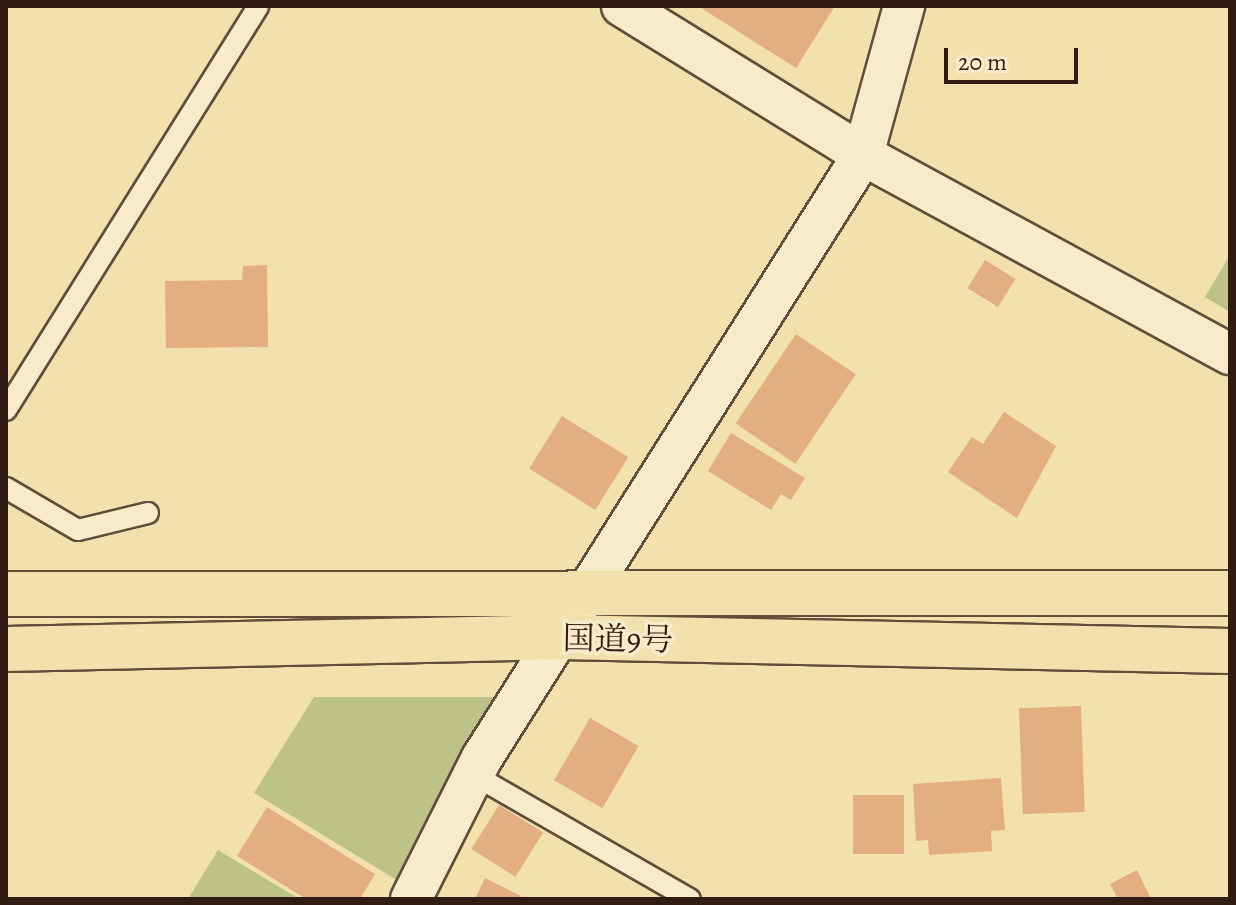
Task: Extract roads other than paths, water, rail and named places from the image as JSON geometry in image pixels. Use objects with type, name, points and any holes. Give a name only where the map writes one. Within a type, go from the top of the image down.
[{"type":"highway","name":"国道9号","points":[[6,594],[592,589],[1230,593]]},
{"type":"highway","name":"国道9号","points":[[6,649],[561,637],[1230,651]]},
{"type":"street","points":[[622,6],[863,155],[1230,354]]},
{"type":"street","points":[[411,899],[474,775],[863,155],[904,6]]},
{"type":"lane","points":[[6,410],[258,6]]},
{"type":"lane","points":[[6,488],[78,530],[148,513]]},
{"type":"lane","points":[[474,775],[690,899]]}]
